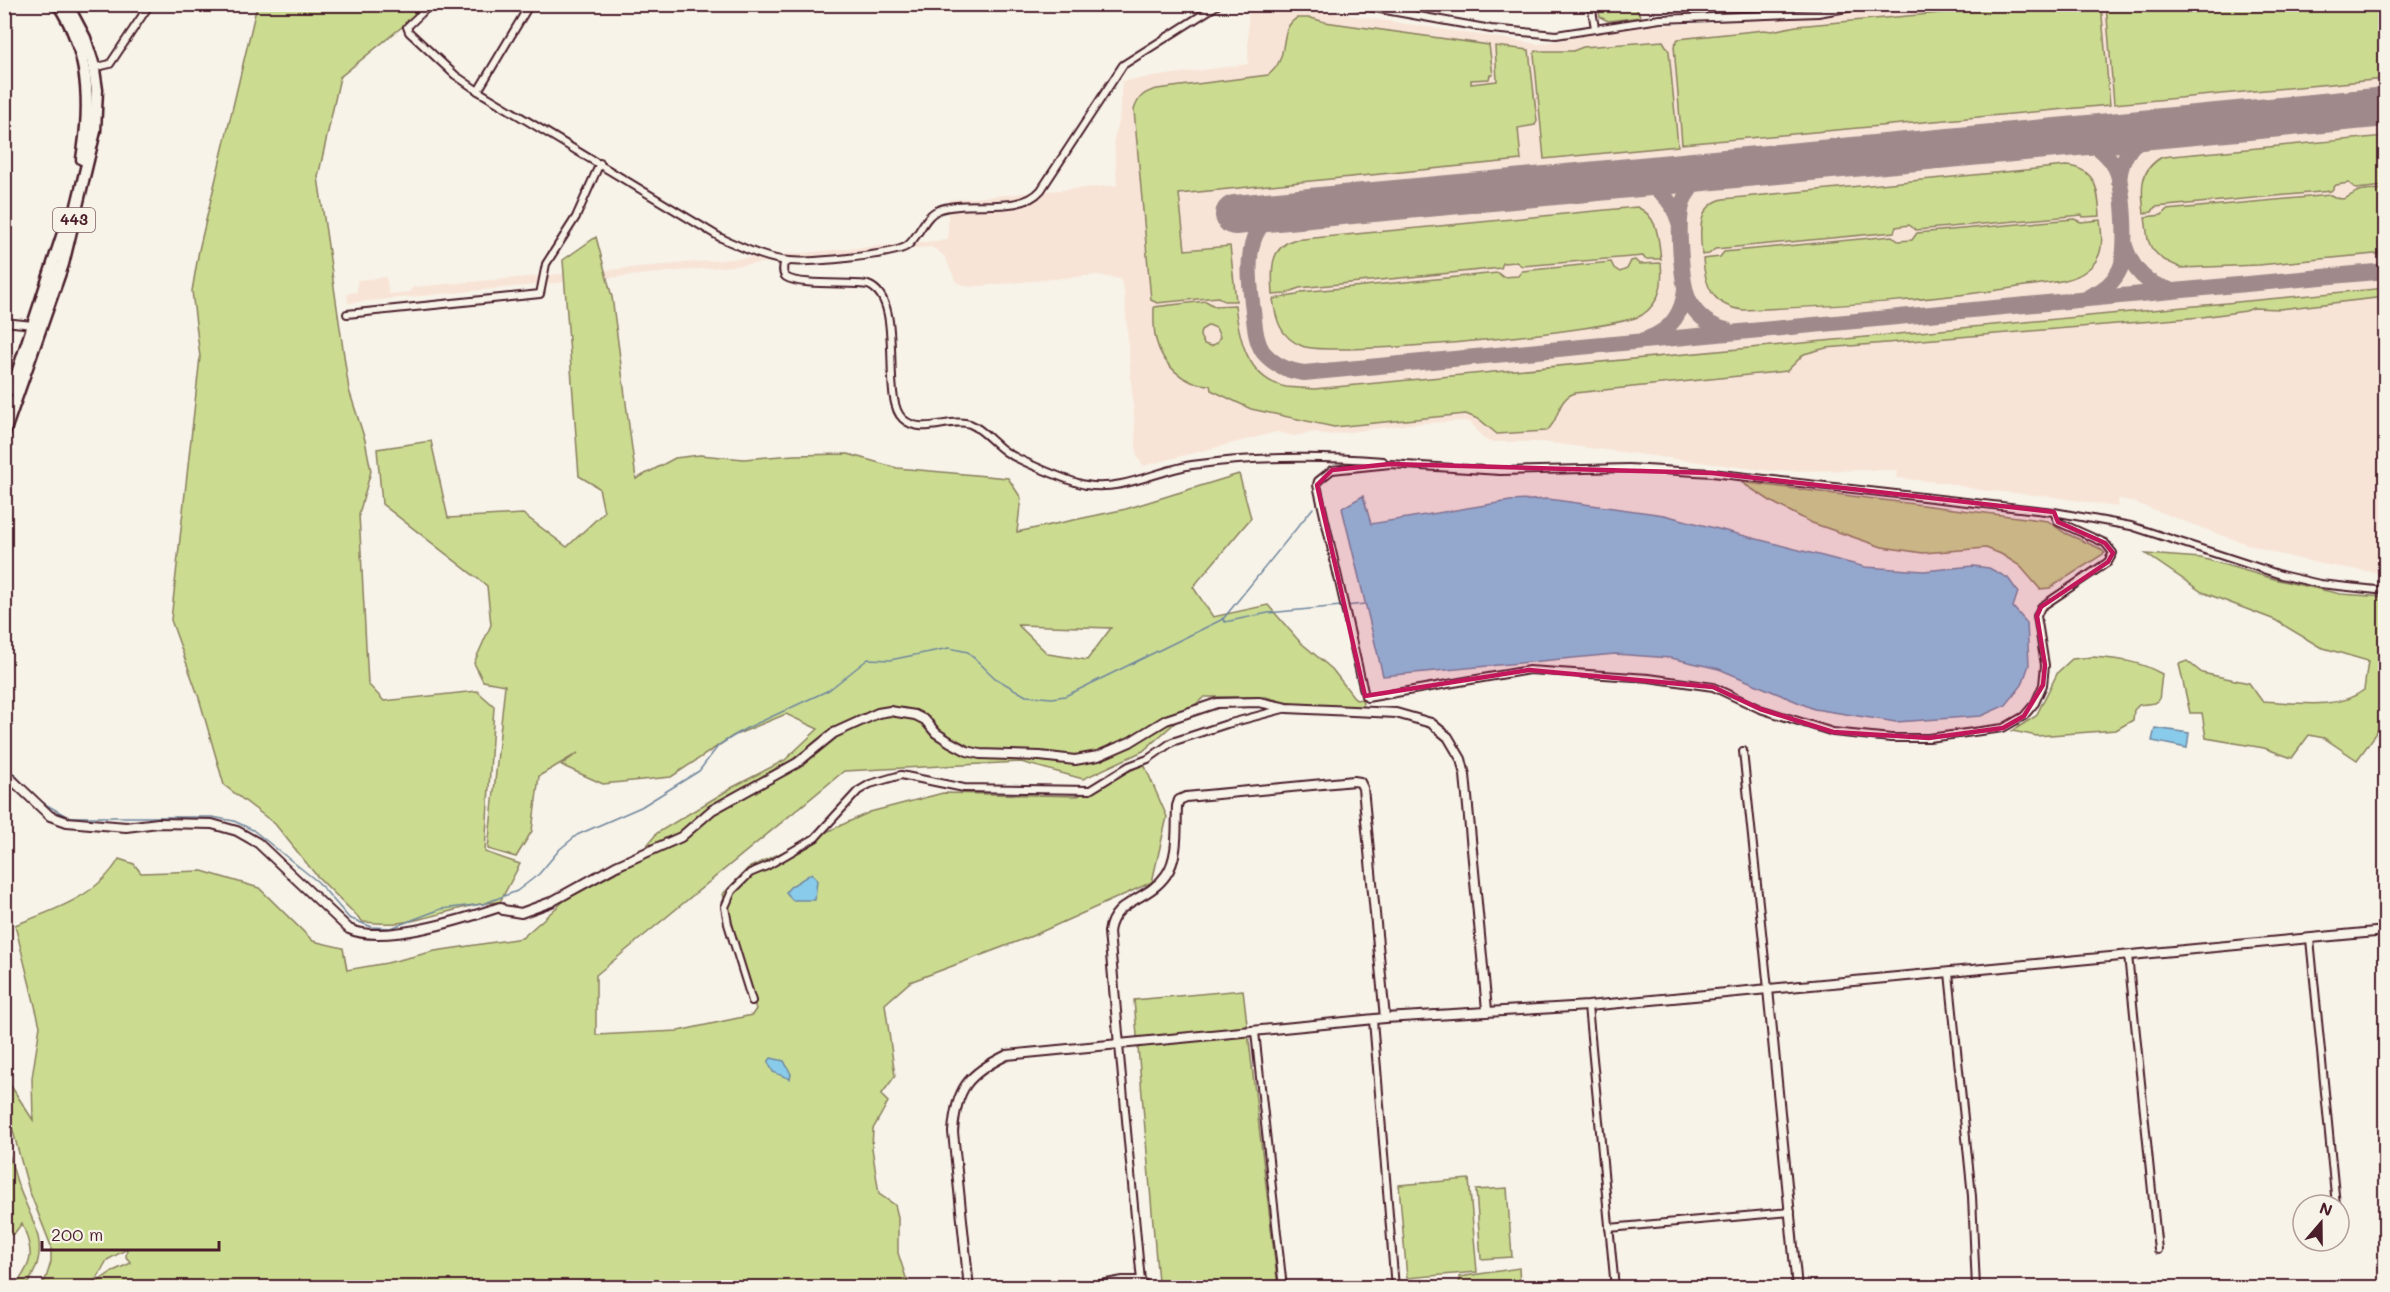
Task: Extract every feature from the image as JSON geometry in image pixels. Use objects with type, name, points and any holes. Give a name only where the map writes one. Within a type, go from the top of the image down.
[{"type":"highway","name":"443","points":[[4,433],[63,264],[95,131],[97,90],[77,40],[58,4]]},
{"type":"highway","name":"443","points":[[4,412],[54,263],[81,162],[87,120],[89,69],[85,38],[67,4]]},
{"type":"street","points":[[89,69],[110,64],[150,4]]},
{"type":"street","points":[[431,4],[407,27],[409,32],[455,75],[721,238],[747,249],[788,261],[812,261],[893,251],[909,245],[930,216],[942,208],[1011,203],[1031,199],[1041,190],[1123,65],[1219,4]]},
{"type":"street","points":[[478,91],[531,4]]},
{"type":"street","points":[[1352,4],[1528,34],[1556,35],[1660,19],[1818,12],[1870,4]]},
{"type":"street","points":[[1591,4],[1595,28]]},
{"type":"street","points":[[347,314],[540,294],[546,264],[576,217],[600,163]]},
{"type":"street","points":[[788,261],[784,263],[783,273],[786,277],[804,282],[868,285],[876,288],[884,298],[896,401],[902,419],[910,423],[934,427],[960,422],[972,425],[1007,452],[1086,485],[1116,485],[1167,469],[1260,458],[1333,457],[1500,471]]},
{"type":"street","points":[[4,322],[33,324]]},
{"type":"street","points":[[2054,512],[2058,522],[2105,543],[2113,553],[2108,562],[2042,607],[2037,616],[2045,665],[2043,685],[2035,704],[2024,717],[2003,728],[1929,738],[1891,738],[1833,732],[1760,709],[1713,687],[1649,678],[1529,670],[1367,698],[1318,481],[1332,470],[1390,464],[1500,471],[1629,468],[1712,473],[2054,512],[2140,528],[2281,575],[2320,584],[2385,591]]},
{"type":"street","points":[[4,775],[50,816],[67,822],[126,827],[158,823],[212,824],[237,831],[266,850],[349,929],[358,933],[381,935],[457,920],[500,906],[503,910],[521,913],[551,902],[616,866],[681,837],[712,810],[797,763],[834,733],[878,713],[890,711],[915,715],[925,720],[936,733],[967,751],[980,754],[1075,760],[1098,756],[1130,742],[1166,720],[1217,703],[1259,702],[1287,708],[1381,711],[1409,715],[1431,723],[1448,737],[1456,748],[1465,776],[1487,1010]]},
{"type":"street","points":[[752,1001],[728,924],[725,907],[732,891],[736,884],[750,873],[767,866],[815,838],[858,791],[870,784],[901,775],[964,788],[1090,790],[1129,766],[1148,759],[1172,742],[1287,708]]},
{"type":"street","points":[[1743,751],[1797,1287]]},
{"type":"street","points":[[1155,1287],[1144,1285],[1141,1281],[1108,932],[1115,912],[1156,887],[1168,873],[1174,855],[1179,800],[1186,797],[1360,782],[1363,788],[1385,1018]]},
{"type":"street","points":[[969,1287],[953,1132],[954,1114],[966,1085],[983,1067],[1007,1055],[1385,1018],[1588,1005],[2385,931]]},
{"type":"street","points":[[2310,939],[2335,1193]]},
{"type":"street","points":[[2128,955],[2158,1250]]},
{"type":"street","points":[[1949,973],[1971,1196],[1977,1287]]},
{"type":"street","points":[[1588,1005],[1615,1287]]},
{"type":"street","points":[[1373,1020],[1395,1287]]},
{"type":"street","points":[[1255,1032],[1283,1287]]},
{"type":"street","points":[[1609,1228],[1791,1212]]},
{"type":"street","points":[[1085,1287],[1123,1281],[1141,1281]]},
{"type":"highlighted area","points":[[1390,464],[1712,473],[2054,512],[2058,522],[2105,543],[2113,553],[2108,562],[2041,607],[2037,616],[2045,665],[2043,685],[2024,716],[2003,728],[1929,738],[1833,732],[1760,709],[1713,687],[1529,670],[1365,696],[1317,485],[1332,470]]},
{"type":"shaded area","points":[[1248,5],[1281,5],[1539,44],[1640,26],[1744,21],[1784,15],[1818,17],[1836,10],[1897,5],[2385,5],[2385,574],[2321,564],[2278,554],[2131,501],[2119,499],[2117,507],[2048,496],[1979,490],[1946,483],[1896,478],[1897,470],[1770,471],[1542,442],[1490,442],[1484,439],[1471,423],[1464,421],[1412,424],[1327,435],[1315,432],[1294,436],[1277,432],[1143,466],[1137,456],[1124,290],[1120,279],[1097,275],[970,287],[956,282],[945,257],[930,247],[348,303],[347,294],[357,292],[357,280],[386,277],[389,294],[410,292],[413,287],[948,240],[948,200],[1117,185],[1114,138],[1119,122],[1122,81],[1248,64]]},
{"type":"green space","points":[[2042,4],[2101,5],[2110,105],[1682,144],[1674,46],[1678,39]]},
{"type":"green space","points":[[257,5],[429,5],[340,77],[318,177],[349,390],[365,440],[371,471],[359,514],[368,684],[384,701],[477,691],[494,706],[485,852],[520,864],[500,902],[474,905],[410,921],[363,922],[316,875],[275,824],[224,785],[199,698],[171,620],[200,357],[192,291],[199,250]]},
{"type":"green space","points":[[1598,5],[1634,5],[1641,17],[1608,21],[1600,17]]},
{"type":"green space","points":[[2106,5],[2385,5],[2385,79],[2114,104]]},
{"type":"green space","points":[[1297,18],[1311,18],[1325,22],[1489,45],[1493,75],[1490,75],[1489,79],[1471,80],[1471,84],[1497,81],[1495,46],[1529,50],[1537,121],[1535,125],[1518,128],[1521,160],[1179,194],[1185,250],[1230,246],[1236,301],[1224,301],[1218,297],[1157,303],[1151,300],[1134,110],[1137,102],[1148,92],[1157,89],[1268,75],[1280,60],[1287,29]]},
{"type":"green space","points":[[1663,41],[1669,51],[1678,146],[1544,159],[1534,54],[1536,51],[1573,51],[1583,47]]},
{"type":"green space","points":[[2385,136],[2385,186],[2356,189],[2349,183],[2336,185],[2331,191],[2155,207],[2152,212],[2144,213],[2142,188],[2145,174],[2154,162],[2162,157]]},
{"type":"green space","points":[[2066,166],[2084,171],[2090,176],[2097,190],[2100,216],[2083,217],[2082,215],[1916,230],[1909,225],[1896,227],[1894,232],[1715,249],[1709,254],[1702,255],[1701,230],[1704,214],[1714,203],[1723,199]]},
{"type":"green space","points":[[2385,189],[2385,253],[2259,265],[2181,268],[2162,259],[2152,249],[2148,240],[2145,217],[2162,215],[2166,210],[2331,195],[2343,199],[2359,191]]},
{"type":"green space","points":[[1637,207],[1650,216],[1653,222],[1658,236],[1661,259],[1645,259],[1643,256],[1522,266],[1516,262],[1503,263],[1501,268],[1299,288],[1285,294],[1273,295],[1272,270],[1275,256],[1279,249],[1293,240]]},
{"type":"green space","points":[[2074,219],[2081,222],[2100,220],[2102,234],[2097,260],[2081,274],[2049,283],[1955,296],[1743,310],[1724,304],[1712,294],[1704,269],[1703,259],[1720,257],[1724,252],[1892,236],[1898,241],[1912,240],[1917,233]]},
{"type":"green space","points":[[596,237],[612,297],[636,479],[675,458],[700,455],[744,459],[848,454],[897,468],[1008,478],[1021,498],[1017,532],[1126,509],[1239,474],[1251,518],[1193,587],[1213,617],[1268,605],[1300,642],[1332,669],[1356,700],[1362,699],[1364,709],[1295,705],[1266,697],[1204,697],[1143,751],[1083,779],[1021,762],[844,771],[596,975],[596,1035],[678,1031],[752,1015],[756,1009],[723,894],[748,868],[870,812],[943,793],[1078,796],[1144,764],[1167,817],[1152,882],[1032,936],[910,982],[885,1004],[895,1076],[881,1095],[888,1102],[873,1129],[872,1148],[879,1194],[895,1205],[898,1217],[898,1253],[909,1287],[40,1287],[46,1278],[51,1262],[51,1246],[29,1190],[5,1106],[4,1079],[33,1120],[32,1078],[40,1026],[15,925],[73,901],[99,883],[119,859],[134,864],[141,873],[202,871],[259,888],[313,941],[343,948],[347,970],[435,951],[522,938],[565,900],[632,864],[657,833],[733,787],[785,760],[818,729],[786,714],[733,736],[671,777],[603,784],[561,765],[578,753],[539,776],[532,831],[516,857],[488,849],[505,685],[483,681],[474,663],[491,625],[487,586],[382,504],[377,449],[431,441],[448,518],[523,514],[567,547],[604,512],[599,488],[579,476],[563,260]],"holes":[[[1018,625],[1111,628],[1087,660],[1048,654]],[[127,1249],[126,1257],[131,1263],[113,1271],[94,1284],[107,1260]]]},
{"type":"green space","points":[[1635,260],[1639,264],[1661,263],[1662,278],[1657,298],[1642,315],[1621,321],[1531,335],[1415,346],[1324,349],[1302,346],[1289,338],[1280,327],[1273,299],[1297,295],[1301,292],[1498,273],[1503,277],[1518,276],[1522,271],[1611,262],[1620,272],[1627,269],[1631,261]]},
{"type":"green space","points":[[2386,288],[2385,297],[2280,309],[2253,308],[2202,317],[1826,348],[1804,354],[1787,371],[1575,393],[1564,400],[1554,421],[1546,431],[1497,434],[1480,420],[1466,414],[1334,427],[1251,409],[1211,390],[1210,385],[1191,382],[1183,378],[1169,365],[1156,340],[1154,307],[1206,301],[1214,306],[1235,305],[1239,331],[1247,355],[1262,375],[1273,383],[1286,387],[1314,389]],"holes":[[[1209,325],[1216,328],[1220,337],[1217,343],[1211,346],[1204,344],[1200,336],[1201,330]]]},
{"type":"green space","points":[[1741,482],[2048,521],[2065,533],[2105,553],[2050,588],[2040,589],[2020,566],[1986,548],[1923,553],[1882,547],[1812,523],[1772,502]]},
{"type":"green space","points":[[2146,554],[2201,558],[2278,580],[2341,594],[2385,597],[2385,718],[2382,717],[2376,734],[2357,760],[2324,738],[2309,735],[2292,758],[2264,748],[2206,738],[2202,713],[2190,713],[2179,664],[2187,661],[2202,673],[2249,683],[2262,701],[2314,704],[2341,701],[2364,690],[2368,661],[2320,647],[2275,620],[2202,592]]},
{"type":"green space","points":[[2093,657],[2129,661],[2162,674],[2159,700],[2155,703],[2139,705],[2134,710],[2133,720],[2116,730],[2037,736],[2012,731],[2036,716],[2058,672],[2072,659]]},
{"type":"green space","points":[[1243,990],[1278,1287],[1181,1287],[1158,1282],[1134,1000]]},
{"type":"green space","points":[[5,1136],[15,1176],[34,1222],[39,1247],[34,1273],[25,1287],[14,1287],[25,1271],[30,1257],[29,1242],[22,1223],[14,1234],[5,1234]]},
{"type":"green space","points":[[1469,1179],[1477,1272],[1407,1278],[1399,1185]]},
{"type":"green space","points":[[1507,1188],[1512,1257],[1481,1259],[1476,1190]]},
{"type":"green space","points":[[1519,1268],[1520,1287],[1460,1287],[1459,1277]]},
{"type":"green space","points":[[1129,1276],[1170,1287],[1058,1288]]},
{"type":"water","points":[[1363,496],[1371,524],[1510,501],[1548,499],[1664,515],[1865,567],[1924,571],[1973,566],[1989,568],[2008,578],[2018,592],[2013,607],[2027,623],[2029,665],[2022,685],[2006,705],[1981,716],[1896,722],[1814,709],[1719,669],[1671,658],[1615,654],[1383,676],[1342,508]]},
{"type":"water","points":[[2155,728],[2189,733],[2187,748],[2152,741]]},
{"type":"water","points":[[812,873],[817,880],[815,900],[792,900],[786,892]]},
{"type":"water","points":[[771,1058],[784,1061],[791,1074],[790,1079],[773,1072],[768,1062]]},
{"type":"waterway","points":[[4,763],[38,800],[68,817],[212,817],[234,821],[253,830],[318,882],[349,918],[372,927],[391,928],[441,909],[483,904],[517,891],[539,874],[560,849],[577,835],[641,807],[699,771],[719,745],[745,729],[829,690],[868,659],[890,660],[949,648],[968,652],[995,678],[1026,696],[1052,698],[1065,696],[1223,619],[1313,508]]},
{"type":"waterway","points":[[1345,606],[1365,604]]},
{"type":"waterway","points":[[1222,618],[1225,622],[1268,613],[1341,606]]},
{"type":"taxiway","points":[[2119,181],[2120,171],[2131,148],[2144,136],[2161,128]]},
{"type":"taxiway","points":[[2059,138],[2082,140],[2097,147],[2112,162],[2119,178],[2124,219],[2124,248],[2120,269],[2104,289],[2090,296]]},
{"type":"taxiway","points":[[1716,170],[1698,180],[1685,197],[1680,219],[1680,250],[1684,281],[1690,303],[1706,321],[1727,330]]},
{"type":"taxiway","points":[[1632,178],[1649,185],[1662,194],[1672,206],[1679,222]]},
{"type":"taxiway","points":[[1279,211],[1258,229],[1250,255],[1250,284],[1255,327],[1260,347],[1267,357],[1281,367],[1304,373],[2386,271]]},
{"type":"taxiway","points":[[2125,246],[2131,261],[2141,274],[2160,287],[2168,289]]},
{"type":"taxiway","points":[[1649,338],[1664,330],[1679,313],[1685,289]]},
{"type":"runway","points":[[1235,215],[2386,107]]}]
